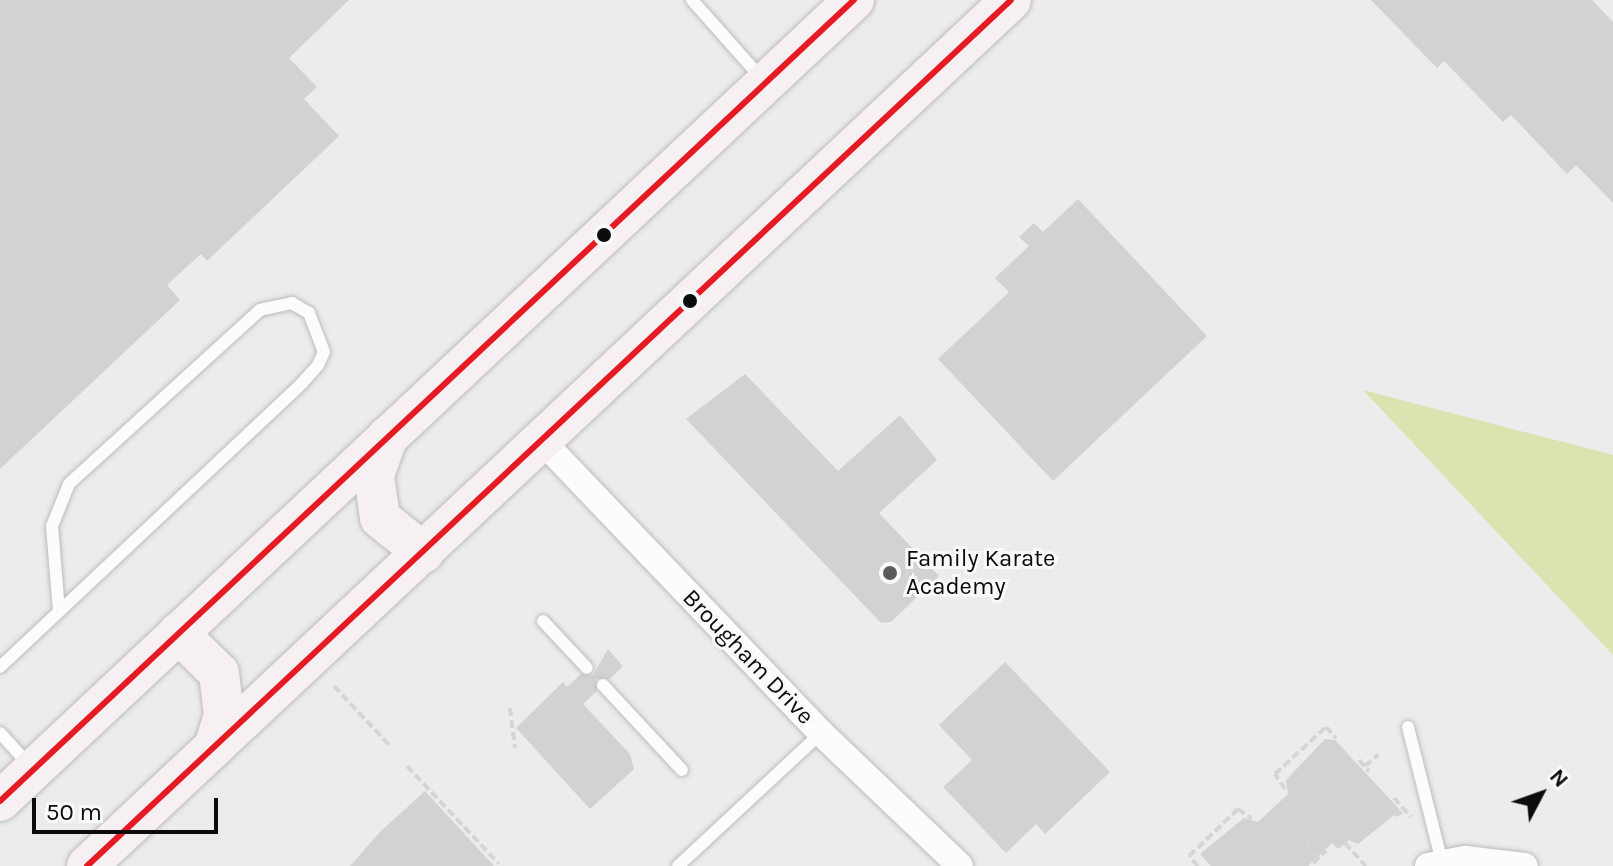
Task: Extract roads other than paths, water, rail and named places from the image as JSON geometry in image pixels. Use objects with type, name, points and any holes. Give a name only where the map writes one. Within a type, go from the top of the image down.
[{"type":"main road","points":[[0,801],[854,0]]},
{"type":"main road","points":[[87,866],[1011,0]]},
{"type":"main road","points":[[388,436],[374,475],[380,518],[424,553]]},
{"type":"main road","points":[[178,633],[219,673],[224,716],[214,747]]},
{"type":"street","name":"Brougham Drive","points":[[542,441],[821,733],[960,866]]},
{"type":"street","points":[[1435,864],[1525,866]]},
{"type":"lane","points":[[692,0],[765,82]]},
{"type":"lane","points":[[0,667],[59,611],[318,365],[321,332],[309,313],[292,303],[260,310],[69,484],[52,526],[59,611]]},
{"type":"lane","points":[[543,621],[587,668]]},
{"type":"lane","points":[[603,685],[682,770]]},
{"type":"lane","points":[[1408,727],[1435,864]]},
{"type":"lane","points":[[0,733],[33,769]]},
{"type":"lane","points":[[678,866],[821,733]]},
{"type":"place","name":"Family Karate Academy","points":[[890,573]]}]
